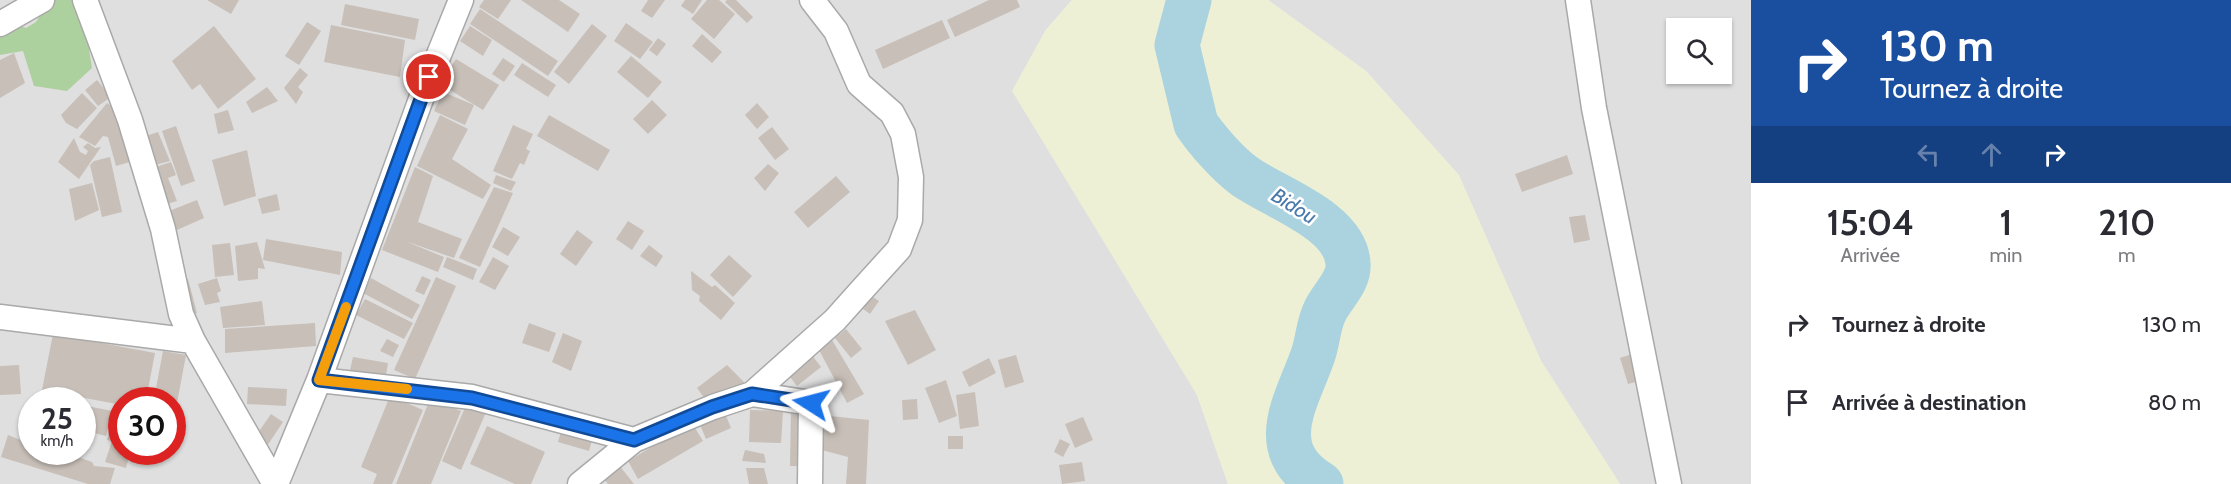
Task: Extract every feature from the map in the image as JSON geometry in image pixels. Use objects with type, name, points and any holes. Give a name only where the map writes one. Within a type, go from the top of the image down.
[{"type":"street","points":[[0,24],[42,0]]},
{"type":"street","points":[[85,0],[130,120],[163,229],[181,314],[193,341],[276,484]]},
{"type":"street","points":[[276,484],[319,380],[421,99],[460,0]]},
{"type":"street","points":[[580,484],[634,440],[712,407],[752,394],[835,320],[899,249],[910,220],[911,177],[903,134],[892,114],[859,84],[836,31],[812,0]]},
{"type":"street","points":[[1578,0],[1594,108],[1669,484]]},
{"type":"street","points":[[0,317],[193,341]]},
{"type":"street","points":[[319,380],[472,398],[634,440]]},
{"type":"street","points":[[752,394],[811,403],[810,484]]},
{"type":"shaded area","points":[[0,0],[1072,0],[1045,31],[1197,395],[1228,484],[0,484]]},
{"type":"shaded area","points":[[1268,0],[1751,0],[1751,484],[1620,484],[1541,361],[1458,175],[1366,71]]},
{"type":"green space","points":[[75,0],[83,11],[92,68],[67,91],[34,86],[23,51],[0,55],[0,29],[15,24],[26,28],[36,22],[48,2]]},
{"type":"green space","points":[[1072,0],[1268,0],[1366,71],[1459,175],[1541,361],[1620,484],[1228,484],[1197,395],[1012,91],[1045,31]]},
{"type":"building","points":[[207,0],[239,0],[231,14]]},
{"type":"building","points":[[484,0],[511,0],[498,19],[479,7]]},
{"type":"building","points":[[521,0],[559,0],[580,14],[568,32]]},
{"type":"building","points":[[648,0],[665,0],[652,18],[641,11]]},
{"type":"building","points":[[685,0],[702,0],[693,14],[681,6]]},
{"type":"building","points":[[707,0],[719,0],[735,14],[714,39],[691,19]]},
{"type":"building","points":[[736,0],[753,17],[747,23],[725,2]]},
{"type":"building","points":[[989,0],[1017,0],[1020,7],[955,37],[947,20]]},
{"type":"building","points":[[345,4],[419,19],[415,40],[341,25]]},
{"type":"building","points":[[480,9],[558,61],[548,76],[470,24]]},
{"type":"building","points":[[942,20],[950,38],[883,69],[875,50]]},
{"type":"building","points":[[307,22],[321,31],[299,65],[285,56]]},
{"type":"building","points":[[626,23],[653,42],[640,59],[614,41]]},
{"type":"building","points":[[592,24],[607,36],[569,84],[554,72]]},
{"type":"building","points":[[331,25],[405,40],[400,77],[324,62]]},
{"type":"building","points":[[214,26],[256,79],[218,109],[200,84],[192,90],[172,61]]},
{"type":"building","points":[[470,26],[492,40],[483,56],[460,41]]},
{"type":"building","points":[[702,34],[722,52],[712,63],[692,46]]},
{"type":"building","points":[[658,38],[666,44],[657,56],[649,50]]},
{"type":"building","points":[[14,53],[25,83],[0,98],[0,60]]},
{"type":"building","points":[[631,56],[662,82],[648,98],[617,72]]},
{"type":"building","points":[[503,58],[515,66],[504,82],[492,74]]},
{"type":"building","points":[[456,59],[499,85],[483,110],[440,84]]},
{"type":"building","points":[[522,63],[556,85],[548,97],[514,75]]},
{"type":"building","points":[[300,68],[308,75],[298,87],[303,92],[296,104],[284,88]]},
{"type":"building","points":[[97,80],[111,97],[98,106],[85,90]]},
{"type":"building","points":[[267,87],[278,101],[252,113],[246,102]]},
{"type":"building","points":[[443,92],[474,105],[465,125],[434,111]]},
{"type":"building","points":[[82,93],[97,108],[77,129],[66,123],[61,115]]},
{"type":"building","points":[[652,100],[667,115],[648,134],[633,119]]},
{"type":"building","points":[[107,103],[116,109],[130,162],[116,166],[108,137],[103,136],[95,146],[79,137]]},
{"type":"building","points":[[757,103],[769,117],[757,129],[745,115]]},
{"type":"building","points":[[228,110],[234,130],[218,134],[214,114]]},
{"type":"building","points":[[440,115],[468,129],[452,159],[491,185],[483,199],[417,166]]},
{"type":"building","points":[[549,115],[610,150],[598,171],[537,136]]},
{"type":"building","points":[[513,125],[533,134],[526,149],[530,151],[524,165],[520,163],[512,179],[493,171]]},
{"type":"building","points":[[176,126],[195,181],[181,186],[162,131]]},
{"type":"building","points":[[772,127],[789,149],[775,160],[758,138]]},
{"type":"building","points":[[158,132],[170,161],[151,166],[140,138]]},
{"type":"building","points":[[74,138],[80,152],[86,155],[88,151],[83,147],[88,143],[95,148],[101,147],[79,179],[58,162]]},
{"type":"building","points":[[247,150],[256,196],[224,206],[212,160]]},
{"type":"building","points":[[1567,155],[1573,174],[1522,192],[1515,174]]},
{"type":"building","points":[[110,157],[122,212],[102,217],[90,165],[94,161]]},
{"type":"building","points":[[171,162],[176,175],[168,178],[177,201],[167,204],[153,168]]},
{"type":"building","points":[[768,164],[779,173],[765,191],[754,178]]},
{"type":"building","points":[[415,167],[433,176],[418,222],[462,239],[454,258],[405,241],[444,257],[438,272],[382,250]]},
{"type":"building","points":[[496,175],[516,182],[511,191],[493,183]]},
{"type":"building","points":[[836,176],[850,192],[808,228],[794,212]]},
{"type":"building","points":[[92,183],[99,210],[75,221],[69,189]]},
{"type":"building","points":[[494,187],[513,193],[480,267],[459,258]]},
{"type":"building","points":[[277,194],[280,210],[262,214],[258,199]]},
{"type":"building","points":[[197,200],[204,218],[177,230],[169,211]]},
{"type":"building","points":[[1585,215],[1590,240],[1574,243],[1569,217]]},
{"type":"building","points":[[628,221],[644,231],[632,250],[616,239]]},
{"type":"building","points":[[503,227],[520,237],[508,256],[492,247]]},
{"type":"building","points":[[577,230],[593,242],[576,266],[560,254]]},
{"type":"building","points":[[266,239],[342,252],[340,275],[263,260]]},
{"type":"building","points":[[257,242],[265,269],[258,268],[258,279],[238,281],[235,246]]},
{"type":"building","points":[[230,243],[234,275],[215,277],[212,245]]},
{"type":"building","points":[[649,245],[663,256],[656,267],[640,256]]},
{"type":"building","points":[[729,255],[752,276],[733,297],[710,275]]},
{"type":"building","points":[[447,257],[477,269],[473,280],[443,267]]},
{"type":"building","points":[[493,257],[509,266],[495,290],[479,282]]},
{"type":"building","points":[[691,271],[712,287],[715,285],[735,303],[721,320],[699,301],[700,296],[692,290]]},
{"type":"building","points":[[422,276],[431,280],[424,295],[415,291]]},
{"type":"building","points":[[436,277],[456,286],[415,379],[394,370]]},
{"type":"building","points":[[217,278],[221,291],[217,293],[220,302],[205,305],[198,284]]},
{"type":"building","points":[[371,278],[420,305],[412,319],[363,293]]},
{"type":"building","points":[[188,279],[197,313],[186,316],[176,283]]},
{"type":"building","points":[[867,293],[879,301],[870,314],[859,306]]},
{"type":"building","points":[[365,299],[413,323],[404,339],[356,315]]},
{"type":"building","points":[[262,301],[265,325],[223,328],[220,307]]},
{"type":"building","points":[[915,310],[936,350],[908,365],[885,321]]},
{"type":"building","points":[[315,323],[316,346],[225,353],[225,329]]},
{"type":"building","points":[[529,323],[556,333],[549,352],[522,343]]},
{"type":"building","points":[[846,329],[862,349],[851,358],[835,338]]},
{"type":"building","points":[[563,333],[582,341],[571,371],[552,362]]},
{"type":"building","points":[[53,334],[155,353],[148,387],[108,387],[108,402],[96,400],[96,387],[43,387]]},
{"type":"building","points":[[387,339],[399,345],[393,357],[380,351]]},
{"type":"building","points":[[832,340],[864,394],[847,403],[817,346]]},
{"type":"building","points":[[163,351],[186,355],[180,387],[156,387]]},
{"type":"building","points":[[1635,353],[1644,380],[1628,384],[1620,358]]},
{"type":"building","points":[[811,354],[821,367],[797,386],[787,373]]},
{"type":"building","points":[[1016,355],[1024,382],[1005,388],[998,360]]},
{"type":"building","points":[[353,357],[388,363],[385,381],[349,375]]},
{"type":"building","points":[[989,358],[996,373],[969,387],[962,372]]},
{"type":"building","points":[[19,365],[21,387],[18,387],[18,394],[0,395],[0,366]]},
{"type":"building","points":[[727,365],[744,382],[737,393],[732,387],[708,403],[697,388]]},
{"type":"building","points":[[946,380],[957,416],[939,423],[925,388]]},
{"type":"building","points":[[248,387],[287,389],[286,406],[247,404]]},
{"type":"building","points":[[975,392],[979,426],[960,429],[956,395]]},
{"type":"building","points":[[390,396],[423,410],[392,484],[373,484],[377,474],[361,467]]},
{"type":"building","points":[[430,399],[461,411],[431,484],[396,484]]},
{"type":"building","points":[[917,399],[918,419],[903,420],[902,400]]},
{"type":"building","points":[[467,403],[487,410],[461,470],[442,461]]},
{"type":"building","points":[[96,408],[108,410],[106,436],[96,434]]},
{"type":"building","points":[[750,410],[783,411],[781,443],[749,442]]},
{"type":"building","points":[[724,411],[731,428],[706,439],[699,422]]},
{"type":"building","points":[[791,411],[808,411],[808,466],[790,466]]},
{"type":"building","points":[[271,414],[283,422],[267,446],[255,437]]},
{"type":"building","points":[[820,415],[869,420],[866,484],[846,484],[848,457],[818,449]]},
{"type":"building","points":[[1083,417],[1093,440],[1075,448],[1065,424]]},
{"type":"building","points":[[692,423],[703,441],[638,479],[628,461]]},
{"type":"building","points":[[563,424],[594,433],[589,451],[558,442]]},
{"type":"building","points":[[487,426],[545,452],[531,484],[515,484],[470,464]]},
{"type":"building","points":[[8,435],[18,439],[18,462],[1,457]]},
{"type":"building","points":[[948,436],[963,436],[963,449],[948,449]]},
{"type":"building","points":[[1060,439],[1070,444],[1063,457],[1054,452]]},
{"type":"building","points":[[745,450],[764,454],[766,463],[742,461]]},
{"type":"building","points":[[1082,462],[1085,481],[1062,484],[1059,465]]},
{"type":"building","points":[[27,465],[94,465],[115,468],[110,484],[88,484]]},
{"type":"building","points":[[619,465],[634,484],[608,484],[603,478]]},
{"type":"building","points":[[746,468],[764,468],[768,484],[749,484]]},
{"type":"waterway","name":"Bidou","points":[[1189,0],[1177,45],[1196,124],[1218,151],[1243,175],[1321,222],[1344,247],[1348,270],[1323,316],[1315,350],[1293,407],[1289,424],[1289,440],[1293,456],[1303,470],[1321,484]]},
{"type":"slow traffic","points":[[346,307],[319,380],[407,389]]},
{"type":"route","points":[[429,77],[319,380],[411,389],[472,398],[634,440],[712,407],[752,394],[811,403]]}]
